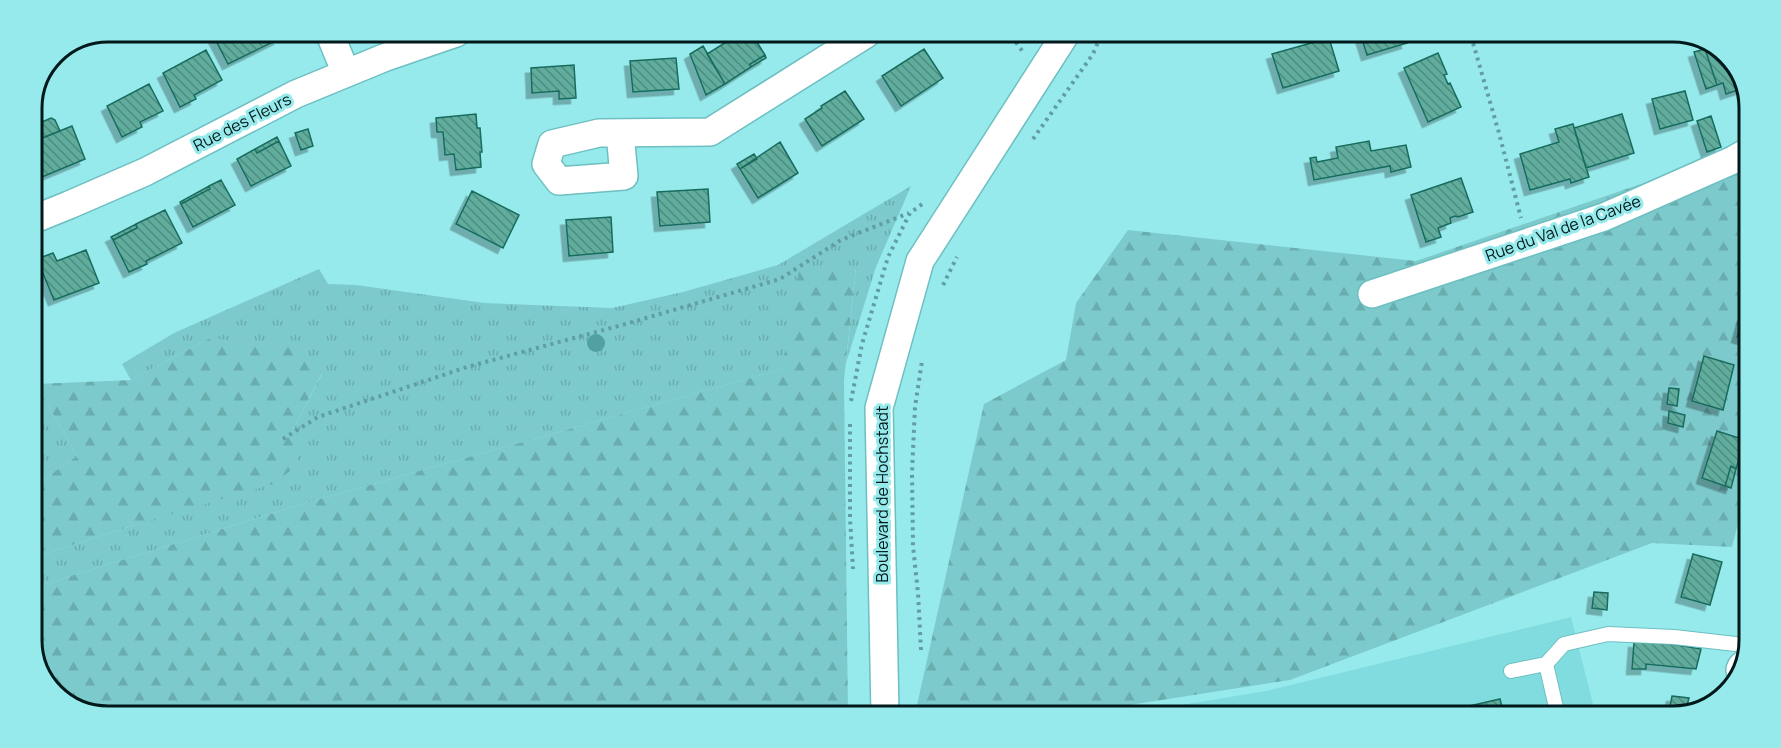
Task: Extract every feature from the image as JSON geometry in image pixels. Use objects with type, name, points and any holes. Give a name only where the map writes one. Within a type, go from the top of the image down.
[{"type":"street","points":[[333,42],[346,73]]},
{"type":"street","name":"Rue des Fleurs","points":[[42,216],[145,172],[296,94],[386,57],[430,42]]},
{"type":"street","points":[[620,134],[710,132],[853,42]]},
{"type":"street","name":"Boulevard de Hochstadt","points":[[885,706],[879,408],[920,261],[1052,42]]},
{"type":"street","name":"Rue du Val de la Cavée","points":[[1372,294],[1604,217],[1739,157]]},
{"type":"lane","points":[[1511,671],[1546,664],[1563,644],[1608,634],[1674,637],[1739,644]]},
{"type":"lane","points":[[1546,664],[1555,706]]},
{"type":"path","points":[[1028,146],[1093,54],[1098,42]]},
{"type":"path","points":[[1473,42],[1527,243]]},
{"type":"path","points":[[283,439],[318,417],[467,367],[780,279],[841,240],[910,213]]},
{"type":"path","points":[[941,291],[959,254]]},
{"type":"path","points":[[921,650],[913,546],[912,474],[915,406],[924,350]]},
{"type":"shaded area","points":[[1571,617],[1593,706],[1175,706],[1266,691]]},
{"type":"green space","points":[[1739,150],[1739,520],[1732,547],[1652,543],[1290,680],[1123,706],[917,706],[984,404],[1066,360],[1076,303],[1128,230],[1416,261]]},
{"type":"green space","points":[[911,186],[876,267],[846,363],[856,268],[783,369],[309,502],[42,585],[42,555],[141,523],[291,434],[322,374],[210,338],[131,380],[122,364],[174,333],[319,269],[328,284],[356,285],[485,303],[612,308],[683,292],[778,265]]},
{"type":"green space","points":[[856,267],[844,380],[848,706],[108,706],[95,705],[75,697],[61,687],[49,669],[42,644],[42,585],[309,502],[783,369],[799,270]]},
{"type":"green space","points":[[210,338],[303,349],[322,373],[291,434],[299,464],[273,484],[42,555],[42,480],[77,456],[42,395],[42,384],[131,380]]},
{"type":"green space","points":[[42,395],[77,456],[42,480]]},
{"type":"building","points":[[217,42],[273,42],[228,64]]},
{"type":"building","points":[[726,42],[757,42],[765,55],[725,84],[707,54]]},
{"type":"building","points":[[1315,42],[1330,42],[1339,71],[1283,88],[1272,54]]},
{"type":"building","points":[[1363,42],[1407,42],[1407,43],[1367,55]]},
{"type":"building","points":[[703,46],[725,84],[706,95],[690,54]]},
{"type":"building","points":[[924,49],[943,78],[901,106],[882,76]]},
{"type":"building","points":[[206,50],[222,80],[194,95],[196,99],[180,107],[163,73]]},
{"type":"building","points":[[1706,51],[1723,65],[1736,91],[1726,94],[1723,83],[1717,85]]},
{"type":"building","points":[[1706,51],[1717,85],[1706,89],[1694,52]]},
{"type":"building","points":[[1438,53],[1447,74],[1444,75],[1461,107],[1428,122],[1404,68]]},
{"type":"building","points":[[765,55],[766,58],[751,67],[750,64]]},
{"type":"building","points":[[676,58],[679,89],[633,92],[630,61]]},
{"type":"building","points":[[574,65],[576,98],[559,99],[559,91],[532,93],[531,68]]},
{"type":"building","points":[[149,84],[163,111],[140,122],[142,127],[122,137],[107,106]]},
{"type":"building","points":[[845,91],[864,119],[822,146],[805,119]]},
{"type":"building","points":[[1685,91],[1693,120],[1660,129],[1652,99]]},
{"type":"building","points":[[476,114],[477,128],[480,128],[481,167],[456,170],[454,154],[445,155],[443,132],[437,132],[436,118]]},
{"type":"building","points":[[1622,114],[1634,153],[1586,168],[1574,128]]},
{"type":"building","points":[[1711,116],[1721,147],[1707,152],[1697,121]]},
{"type":"building","points":[[51,118],[55,120],[60,131],[42,138],[42,122]]},
{"type":"building","points":[[1573,124],[1589,177],[1571,183],[1570,179],[1530,190],[1520,154],[1559,142],[1555,129]]},
{"type":"building","points":[[72,126],[85,159],[42,177],[42,138]]},
{"type":"building","points":[[308,129],[313,146],[301,150],[295,133]]},
{"type":"building","points":[[277,137],[279,141],[257,153],[255,149]]},
{"type":"building","points":[[279,141],[291,166],[251,186],[237,159],[255,149],[257,153]]},
{"type":"building","points":[[1369,141],[1371,151],[1406,145],[1411,167],[1391,172],[1390,166],[1314,180],[1310,158],[1316,157],[1317,162],[1338,158],[1336,147]]},
{"type":"building","points":[[780,142],[798,173],[758,198],[740,169]]},
{"type":"building","points":[[754,154],[757,159],[740,169],[737,164]]},
{"type":"building","points":[[1461,178],[1473,212],[1450,218],[1451,223],[1438,228],[1441,237],[1426,242],[1411,195]]},
{"type":"building","points":[[221,180],[235,205],[193,227],[181,204],[210,189],[209,186]]},
{"type":"building","points":[[209,186],[210,189],[181,204],[180,202]]},
{"type":"building","points":[[708,189],[710,222],[660,226],[657,192]]},
{"type":"building","points":[[472,191],[519,215],[503,248],[456,224]]},
{"type":"building","points":[[165,210],[182,243],[129,272],[113,240],[137,228],[136,224]]},
{"type":"building","points":[[611,217],[613,252],[569,256],[566,220]]},
{"type":"building","points":[[136,224],[137,228],[113,240],[111,237]]},
{"type":"building","points":[[86,250],[99,283],[54,300],[42,271],[42,257],[53,253],[57,261]]},
{"type":"building","points":[[1704,356],[1734,365],[1723,410],[1692,401]]},
{"type":"building","points":[[1669,388],[1679,389],[1677,406],[1667,404]]},
{"type":"building","points":[[1669,411],[1685,415],[1683,427],[1668,423]]},
{"type":"building","points":[[1717,431],[1739,438],[1739,459],[1736,469],[1731,466],[1725,486],[1702,478]]},
{"type":"building","points":[[1731,466],[1736,469],[1731,488],[1725,486]]},
{"type":"building","points":[[1693,554],[1722,562],[1710,605],[1681,597]]},
{"type":"building","points":[[1594,592],[1608,593],[1607,610],[1592,608]]},
{"type":"building","points":[[1634,642],[1672,644],[1701,649],[1696,669],[1646,664],[1646,669],[1632,669]]},
{"type":"building","points":[[1672,696],[1689,698],[1687,704],[1670,706]]},
{"type":"building","points":[[1500,699],[1502,706],[1470,706]]}]
